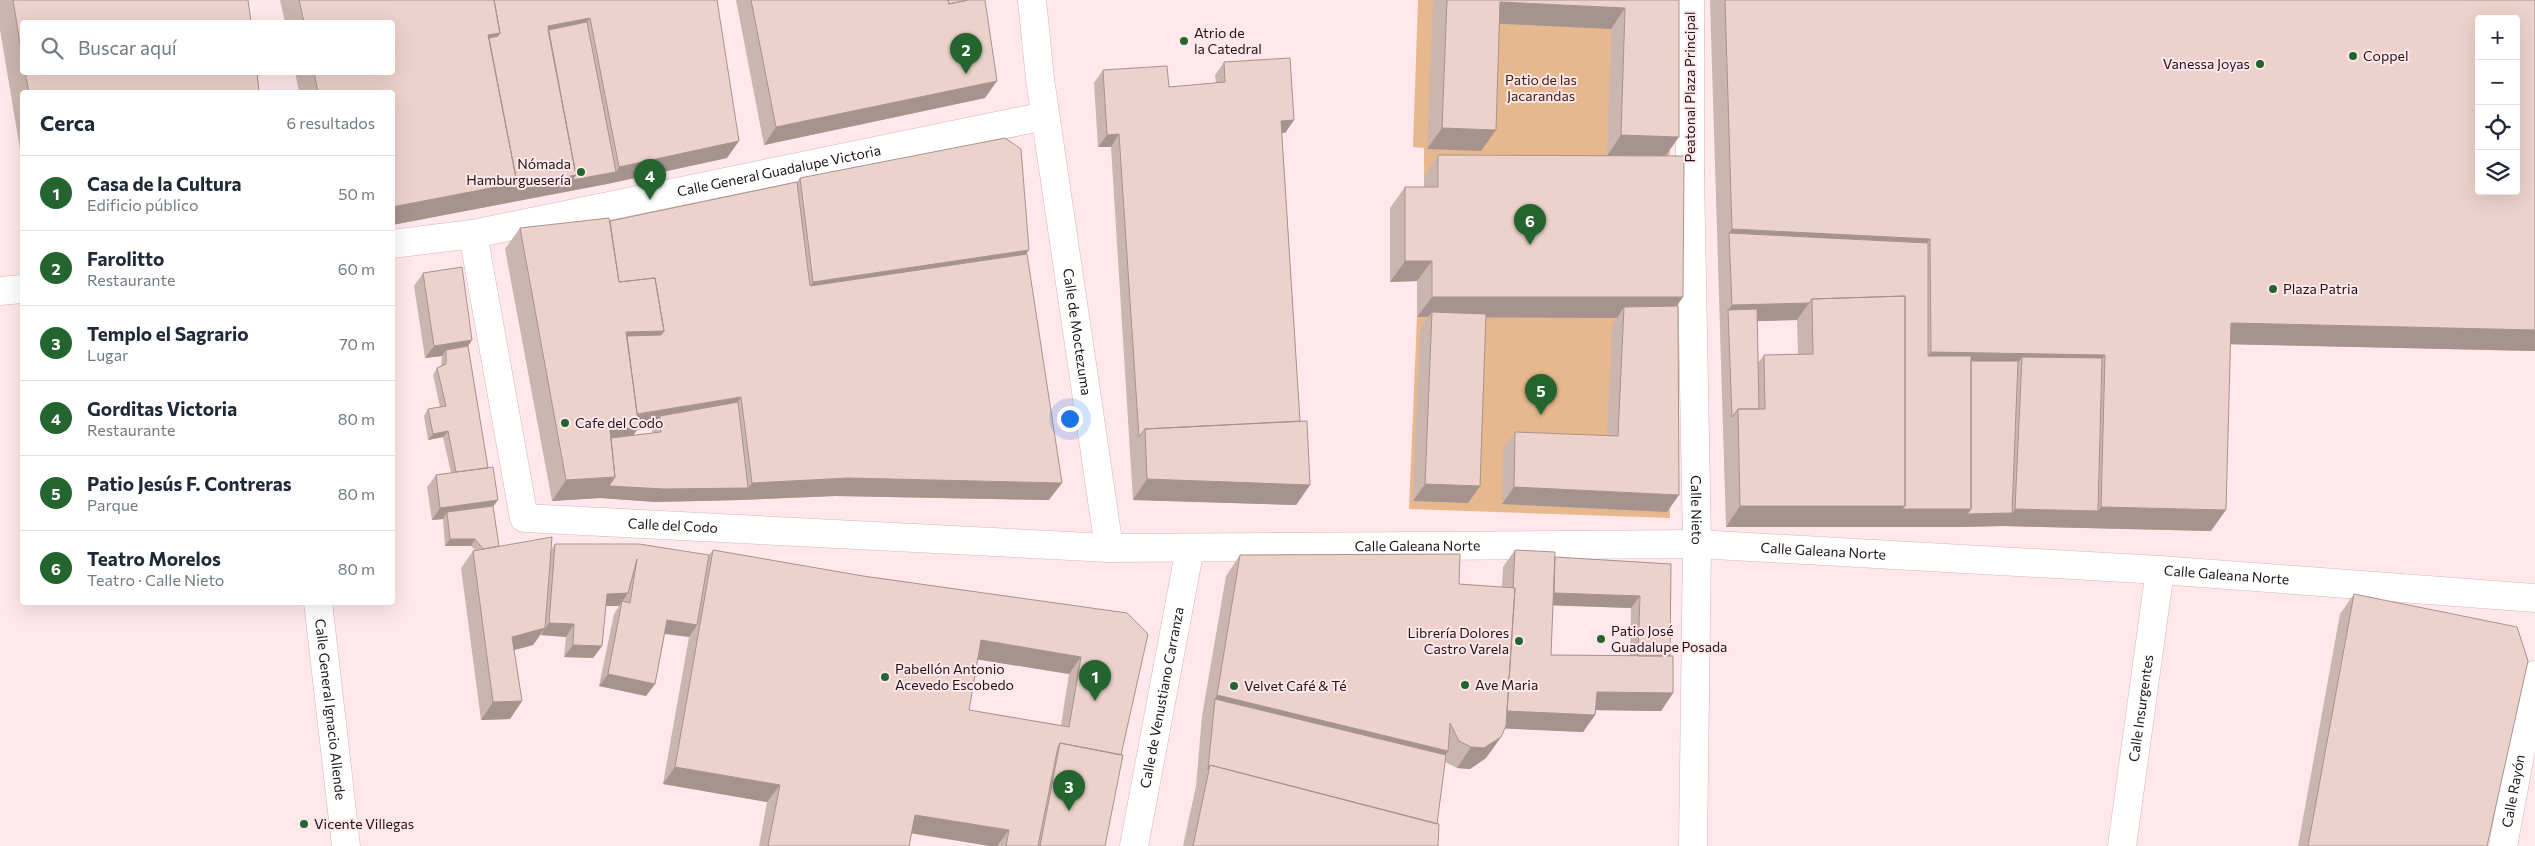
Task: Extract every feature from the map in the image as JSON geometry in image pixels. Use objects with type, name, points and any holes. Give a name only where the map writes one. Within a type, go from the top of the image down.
[{"type":"street","name":"Calle de Moctezuma","points":[[1032,0],[1045,116],[1109,548]]},
{"type":"street","name":"Peatonal Plaza Principal","points":[[1690,0],[1690,174]]},
{"type":"street","name":"Calle General Guadalupe Victoria","points":[[395,244],[473,234],[1045,116]]},
{"type":"street","name":"Calle Nieto","points":[[1690,174],[1697,544],[1693,846]]},
{"type":"street","name":"Calle del Codo","points":[[473,234],[524,518],[1109,548]]},
{"type":"street","points":[[0,291],[20,289]]},
{"type":"street","name":"Calle Galeana Norte","points":[[1109,548],[1697,544],[2160,570],[2535,598]]},
{"type":"street","name":"Calle de Venustiano Carranza","points":[[1134,846],[1190,548]]},
{"type":"street","name":"Calle Insurgentes","points":[[2122,846],[2160,570]]},
{"type":"street","name":"Calle General Ignacio Allende","points":[[318,605],[346,846]]},
{"type":"street","name":"Calle Rayón","points":[[2503,846],[2535,675]]},
{"type":"green space","name":"Patio de las Jacarandas","points":[[1418,0],[1668,0],[1670,176],[1424,176],[1424,148],[1413,147]]},
{"type":"green space","points":[[1417,317],[1668,318],[1670,518],[1409,509]]},
{"type":"building","points":[[13,0],[248,0],[251,20],[20,20],[20,44]]},
{"type":"building","points":[[299,0],[494,0],[500,33],[488,35],[517,183],[395,206],[395,90],[318,90],[315,75],[395,75],[395,20],[304,20]]},
{"type":"building","points":[[494,0],[717,0],[739,141],[619,167],[590,18],[548,26],[576,175],[514,187],[517,183],[489,38],[498,36],[500,33]]},
{"type":"building","points":[[751,0],[948,0],[949,4],[968,0],[985,0],[997,81],[776,127]]},
{"type":"building","points":[[948,0],[968,0],[949,4]]},
{"type":"building","points":[[1447,0],[1679,0],[1679,137],[1621,135],[1625,8],[1500,2],[1496,130],[1442,128]]},
{"type":"building","name":"Plaza Patria","points":[[1725,0],[2535,0],[2535,330],[2231,323],[2226,510],[2101,507],[2105,355],[1931,352],[1930,239],[1732,229]]},
{"type":"building","points":[[587,22],[616,172],[572,180],[576,175],[548,30]]},
{"type":"building","points":[[1290,58],[1294,120],[1281,121],[1300,421],[1145,429],[1139,437],[1119,134],[1107,135],[1103,70],[1167,66],[1169,87],[1225,82],[1224,62]]},
{"type":"building","points":[[26,75],[257,75],[259,90],[29,90]]},
{"type":"building","points":[[1005,138],[1021,149],[1029,250],[813,282],[800,178]]},
{"type":"building","points":[[1438,155],[1684,156],[1683,297],[1432,297],[1432,261],[1405,261],[1405,187],[1438,187]]},
{"type":"building","points":[[797,182],[810,286],[1027,254],[1062,483],[848,478],[752,483],[741,397],[637,414],[627,336],[661,335],[664,331],[655,278],[619,282],[610,221]]},
{"type":"building","points":[[609,218],[619,282],[655,278],[664,331],[626,332],[639,427],[610,430],[615,477],[566,480],[520,228]]},
{"type":"building","points":[[1729,233],[1928,243],[1928,356],[1971,356],[1971,509],[1902,509],[1905,506],[1905,296],[1812,299],[1809,303],[1732,305]]},
{"type":"building","points":[[462,267],[472,340],[434,346],[423,273]]},
{"type":"building","points":[[1905,296],[1905,506],[1740,506],[1738,409],[1765,409],[1764,355],[1813,354],[1812,299]]},
{"type":"building","points":[[1678,306],[1679,495],[1514,487],[1515,432],[1618,436],[1624,307]]},
{"type":"building","points":[[1757,309],[1759,409],[1738,409],[1732,417],[1728,310]]},
{"type":"building","points":[[1432,312],[1486,314],[1480,486],[1425,484]]},
{"type":"building","points":[[468,346],[488,468],[456,472],[448,431],[433,434],[428,409],[446,406],[437,368],[446,364],[446,350]]},
{"type":"building","points":[[2022,357],[2102,358],[2098,511],[2015,509]]},
{"type":"building","points":[[1971,361],[2018,361],[2012,513],[1967,514],[1971,509]]},
{"type":"building","points":[[738,402],[748,488],[664,489],[609,486],[615,477],[611,438],[661,432],[660,416]]},
{"type":"building","points":[[1307,421],[1310,485],[1147,479],[1145,429]]},
{"type":"building","points":[[493,467],[498,500],[440,508],[436,475]]},
{"type":"building","points":[[493,506],[499,546],[483,549],[475,539],[450,539],[447,512]]},
{"type":"building","points":[[552,537],[545,628],[512,637],[522,701],[493,702],[473,551]]},
{"type":"building","points":[[555,544],[639,544],[709,555],[697,625],[667,620],[655,684],[608,674],[622,601],[630,603],[637,559],[628,593],[607,594],[602,646],[573,645],[574,624],[549,623]]},
{"type":"building","points":[[713,550],[863,576],[1127,613],[1148,634],[1121,755],[1060,743],[1038,846],[1006,846],[1009,830],[915,815],[909,846],[768,846],[780,785],[675,767]],"holes":[[[981,640],[1081,657],[1069,727],[969,710]]]},
{"type":"building","name":"Librería Dolores Castro Varela","points":[[1515,550],[1555,552],[1551,655],[1673,656],[1673,693],[1597,692],[1595,715],[1507,711],[1515,588],[1513,588]]},
{"type":"building","points":[[1460,554],[1459,584],[1515,588],[1506,726],[1501,737],[1484,748],[1471,747],[1459,741],[1450,723],[1448,751],[1217,695],[1240,555]]},
{"type":"building","points":[[1555,557],[1671,564],[1670,656],[1638,656],[1640,596],[1554,593]]},
{"type":"building","points":[[2354,594],[2517,627],[2528,661],[2487,846],[2308,846]]},
{"type":"building","points":[[1215,699],[1446,755],[1437,824],[1210,765],[1208,769]]},
{"type":"building","points":[[1060,743],[1123,755],[1105,846],[1040,846]]},
{"type":"building","points":[[1210,765],[1439,824],[1438,846],[1193,846]]},
{"type":"place","name":"Atrio de la Catedral","points":[[1184,41]]},
{"type":"place","name":"Coppel","points":[[2353,56]]},
{"type":"place","name":"Vanessa Joyas","points":[[2260,64]]},
{"type":"place","name":"Farolitto","points":[[966,74]]},
{"type":"place","name":"Nómada Hamburguesería","points":[[581,172]]},
{"type":"place","name":"Gorditas Victoria","points":[[650,200]]},
{"type":"place","name":"Teatro Morelos","points":[[1530,245]]},
{"type":"place","name":"Plaza Patria","points":[[2273,289]]},
{"type":"place","name":"Patio Jesús F. Contreras","points":[[1541,415]]},
{"type":"place","name":"Cafe del Codo","points":[[565,423]]},
{"type":"place","name":"Patio José Guadalupe Posada","points":[[1601,639]]},
{"type":"place","name":"Librería Dolores Castro Varela","points":[[1519,641]]},
{"type":"place","name":"Pabellón Antonio Acevedo Escobedo","points":[[885,677]]},
{"type":"place","name":"Ave Maria","points":[[1465,685]]},
{"type":"place","name":"Velvet Café & Té","points":[[1234,686]]},
{"type":"place","name":"Casa de la Cultura","points":[[1095,701]]},
{"type":"place","name":"Templo el Sagrario","points":[[1069,811]]},
{"type":"place","name":"Vicente Villegas","points":[[304,824]]}]
